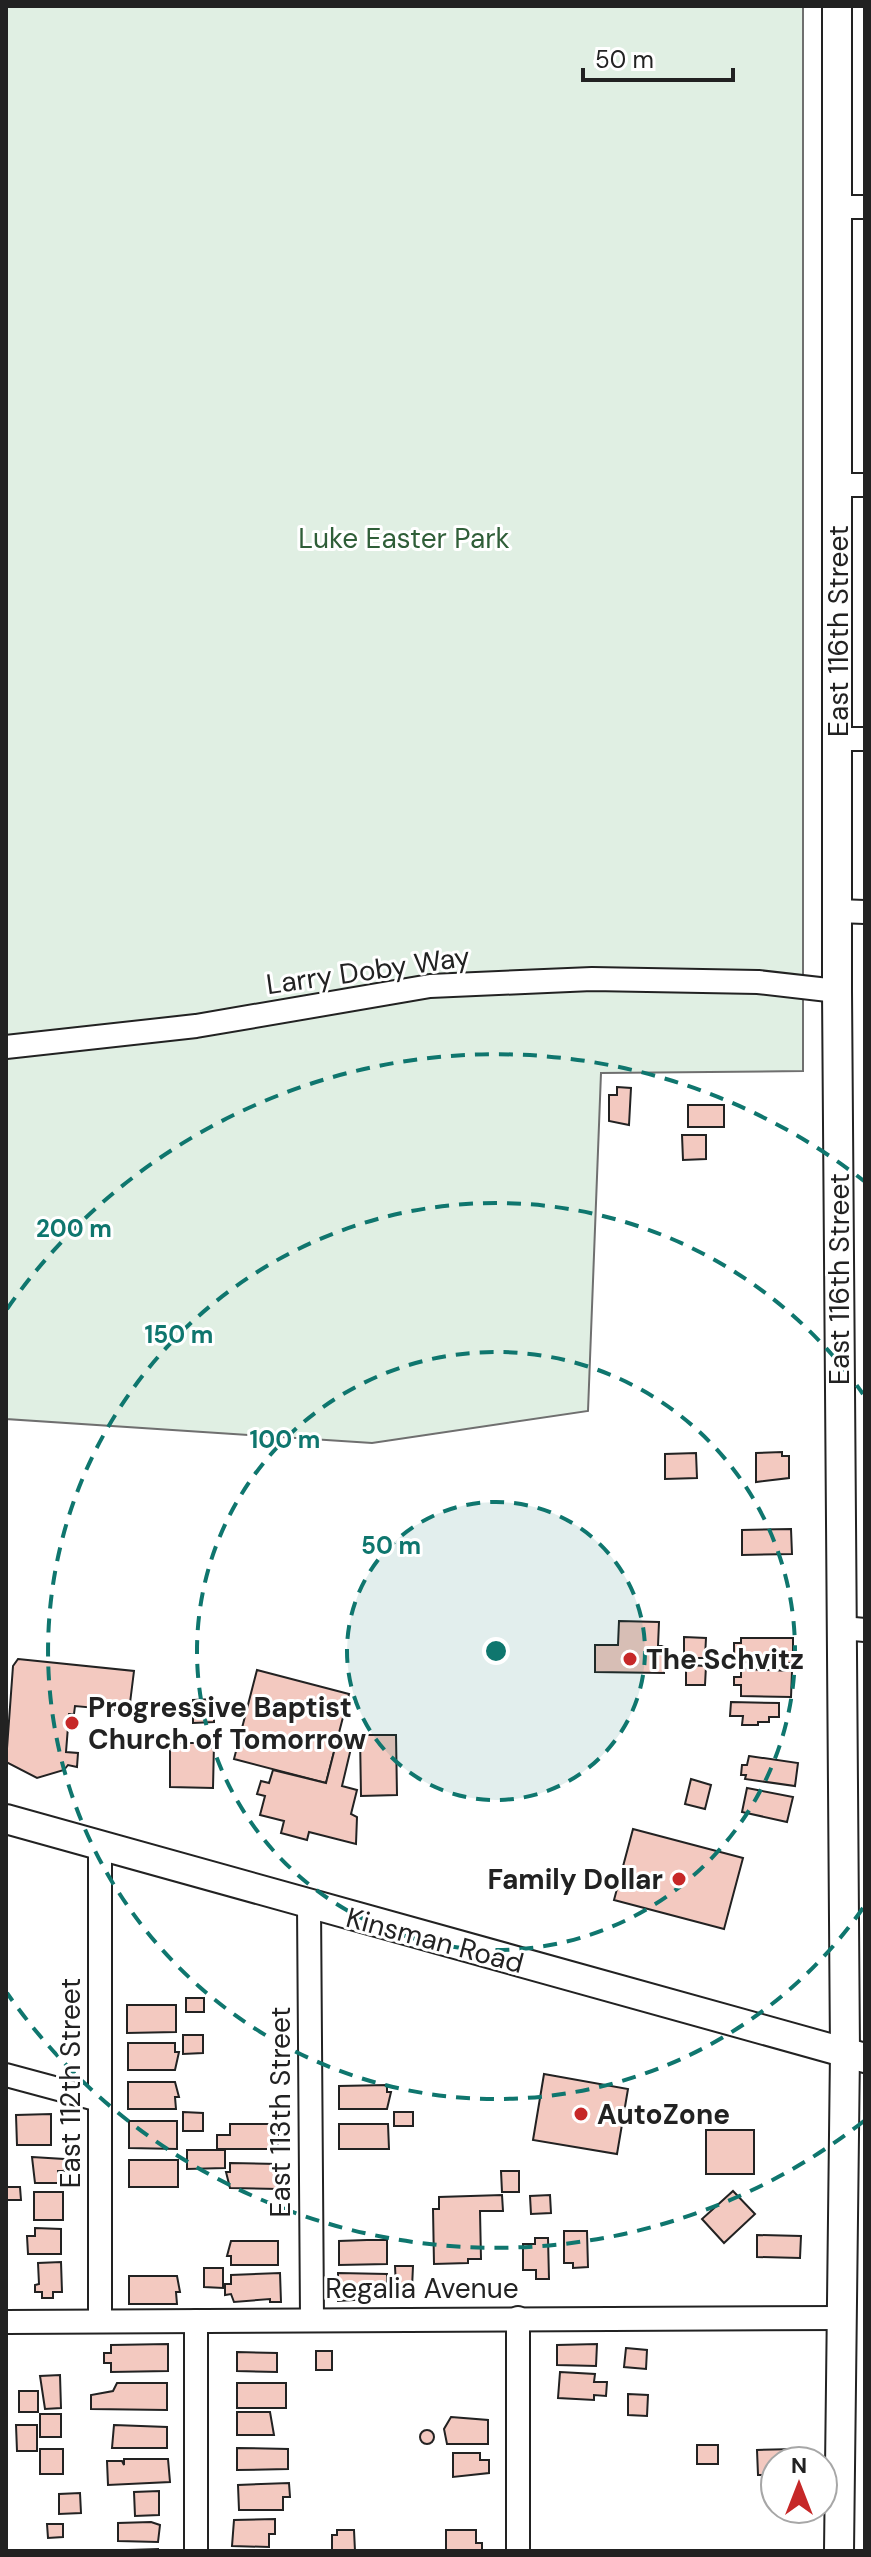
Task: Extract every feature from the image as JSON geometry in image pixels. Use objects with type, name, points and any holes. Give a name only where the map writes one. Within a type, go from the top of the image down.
[{"type":"main road","name":"East 116th Street","points":[[837,6],[852,207],[837,485],[852,739],[837,911],[837,991],[854,1629],[855,2055],[839,2318],[839,2551]]},
{"type":"main road","name":"Kinsman Road","points":[[6,1819],[855,2055]]},
{"type":"street","points":[[837,485],[865,485]]},
{"type":"street","points":[[837,911],[865,912]]},
{"type":"street","name":"Larry Doby Way","points":[[6,1047],[196,1026],[430,986],[592,979],[758,982],[837,991]]},
{"type":"street","name":"East 112th Street","points":[[100,1845],[100,2321]]},
{"type":"street","name":"East 113th Street","points":[[309,1905],[312,2318]]},
{"type":"street","points":[[6,2075],[99,2100]]},
{"type":"street","name":"Regalia Avenue","points":[[6,2322],[312,2318],[839,2318]]},
{"type":"street","points":[[518,2318],[518,2551]]},
{"type":"street","points":[[196,2321],[196,2551]]},
{"type":"green space","name":"Luke Easter Park","points":[[6,6],[803,6],[803,1071],[601,1073],[588,1411],[372,1443],[6,1419]]},
{"type":"building","points":[[617,1087],[631,1088],[629,1125],[609,1121],[609,1095],[617,1095]]},
{"type":"building","points":[[688,1105],[724,1105],[724,1127],[688,1127]]},
{"type":"building","points":[[682,1135],[706,1135],[706,1159],[683,1160]]},
{"type":"building","points":[[782,1452],[782,1456],[789,1456],[789,1478],[756,1482],[756,1453]]},
{"type":"building","points":[[696,1453],[697,1478],[665,1479],[665,1454]]},
{"type":"building","points":[[791,1529],[792,1554],[742,1555],[742,1530]]},
{"type":"building","name":"The Schvitz","points":[[619,1621],[659,1622],[658,1646],[664,1646],[664,1673],[595,1672],[595,1645],[618,1645]]},
{"type":"building","points":[[684,1637],[706,1638],[705,1658],[684,1658]]},
{"type":"building","points":[[741,1638],[793,1638],[793,1663],[734,1662],[734,1643],[741,1643]]},
{"type":"building","points":[[18,1659],[134,1671],[129,1711],[75,1706],[74,1714],[69,1714],[66,1752],[78,1753],[77,1767],[68,1765],[64,1770],[37,1778],[6,1762],[13,1666]]},
{"type":"building","points":[[686,1665],[706,1666],[705,1685],[686,1685]]},
{"type":"building","points":[[741,1669],[792,1671],[791,1697],[741,1696],[741,1685],[734,1685],[734,1677],[741,1677]]},
{"type":"building","points":[[257,1670],[349,1694],[326,1783],[234,1759]]},
{"type":"building","points":[[214,1699],[214,1722],[193,1723],[193,1700]]},
{"type":"building","points":[[731,1702],[779,1703],[779,1717],[769,1717],[769,1722],[758,1722],[758,1725],[742,1725],[743,1716],[730,1716]]},
{"type":"building","points":[[360,1735],[396,1735],[397,1795],[361,1796]]},
{"type":"building","points":[[337,1740],[352,1744],[342,1786],[357,1790],[351,1814],[357,1817],[356,1844],[309,1832],[307,1840],[281,1833],[284,1821],[260,1815],[265,1796],[257,1794],[261,1781],[269,1783],[273,1770],[326,1783]]},
{"type":"building","points":[[170,1743],[214,1743],[213,1788],[170,1787]]},
{"type":"building","points":[[749,1756],[798,1763],[795,1786],[745,1779],[746,1775],[741,1775],[742,1765],[747,1765]]},
{"type":"building","points":[[691,1779],[711,1785],[705,1809],[685,1804]]},
{"type":"building","points":[[747,1788],[793,1797],[787,1822],[742,1812]]},
{"type":"building","name":"Family Dollar","points":[[633,1829],[743,1858],[724,1929],[614,1900]]},
{"type":"building","points":[[186,1998],[204,1998],[204,2012],[186,2012]]},
{"type":"building","points":[[127,2005],[176,2005],[176,2032],[127,2033]]},
{"type":"building","points":[[183,2035],[203,2035],[203,2053],[183,2054]]},
{"type":"building","points":[[128,2043],[175,2043],[175,2052],[179,2052],[175,2070],[128,2070]]},
{"type":"building","name":"AutoZone","points":[[544,2074],[628,2089],[617,2154],[533,2140]]},
{"type":"building","points":[[128,2082],[175,2082],[179,2097],[175,2097],[176,2109],[128,2109]]},
{"type":"building","points":[[387,2085],[387,2092],[391,2092],[387,2109],[339,2109],[339,2086]]},
{"type":"building","points":[[183,2112],[203,2113],[203,2131],[183,2131]]},
{"type":"building","points":[[394,2112],[413,2112],[413,2126],[394,2126]]},
{"type":"building","points":[[51,2114],[51,2145],[17,2145],[16,2115]]},
{"type":"building","points":[[129,2121],[177,2121],[177,2149],[129,2148]]},
{"type":"building","points":[[230,2124],[278,2124],[278,2149],[217,2149],[217,2135],[230,2135]]},
{"type":"building","points":[[339,2124],[388,2124],[389,2149],[339,2149]]},
{"type":"building","points":[[706,2130],[754,2130],[754,2174],[706,2174]]},
{"type":"building","points":[[187,2150],[225,2150],[225,2168],[187,2169]]},
{"type":"building","points":[[32,2157],[64,2159],[64,2171],[58,2171],[58,2183],[35,2183]]},
{"type":"building","points":[[129,2160],[178,2160],[178,2187],[129,2187]]},
{"type":"building","points":[[230,2163],[278,2164],[278,2189],[230,2188],[226,2172],[230,2172]]},
{"type":"building","points":[[501,2171],[519,2171],[519,2192],[502,2192]]},
{"type":"building","points":[[6,2187],[20,2187],[21,2200],[6,2200]]},
{"type":"building","points":[[733,2191],[755,2214],[724,2243],[702,2219]]},
{"type":"building","points":[[34,2192],[63,2192],[63,2220],[34,2220]]},
{"type":"building","points":[[502,2195],[503,2211],[480,2211],[481,2259],[468,2259],[468,2263],[434,2264],[433,2209],[439,2209],[439,2197]]},
{"type":"building","points":[[550,2195],[551,2213],[531,2214],[530,2196]]},
{"type":"building","points":[[35,2228],[61,2229],[61,2254],[28,2254],[27,2236],[35,2236]]},
{"type":"building","points":[[564,2231],[587,2231],[588,2267],[573,2268],[573,2263],[564,2263]]},
{"type":"building","points":[[757,2235],[801,2236],[800,2258],[757,2257]]},
{"type":"building","points":[[535,2238],[548,2238],[549,2279],[536,2279],[536,2270],[523,2270],[523,2244],[535,2244]]},
{"type":"building","points":[[387,2240],[387,2264],[339,2265],[339,2241]]},
{"type":"building","points":[[231,2241],[278,2241],[278,2265],[231,2265],[231,2256],[227,2256]]},
{"type":"building","points":[[61,2262],[62,2292],[53,2292],[53,2298],[42,2298],[42,2292],[35,2292],[35,2285],[39,2284],[38,2263]]},
{"type":"building","points":[[395,2266],[413,2266],[412,2288],[396,2288]]},
{"type":"building","points":[[204,2268],[223,2268],[223,2288],[204,2287]]},
{"type":"building","points":[[280,2273],[281,2302],[270,2302],[270,2299],[234,2302],[231,2294],[225,2295],[225,2284],[231,2284],[231,2275]]},
{"type":"building","points":[[338,2273],[387,2274],[387,2298],[338,2301]]},
{"type":"building","points":[[129,2276],[177,2276],[180,2292],[176,2292],[177,2304],[129,2304]]},
{"type":"building","points":[[168,2344],[168,2371],[111,2372],[111,2363],[104,2363],[104,2353],[111,2353],[111,2345]]},
{"type":"building","points":[[597,2344],[596,2366],[557,2365],[557,2345]]},
{"type":"building","points":[[626,2348],[647,2350],[646,2369],[624,2367]]},
{"type":"building","points":[[316,2351],[332,2351],[332,2370],[316,2370]]},
{"type":"building","points":[[237,2352],[277,2353],[277,2372],[237,2371]]},
{"type":"building","points":[[560,2372],[595,2374],[594,2382],[607,2382],[606,2396],[594,2395],[594,2400],[558,2398]]},
{"type":"building","points":[[60,2375],[61,2408],[45,2409],[40,2376]]},
{"type":"building","points":[[117,2383],[167,2383],[167,2410],[91,2409],[91,2395],[113,2391]]},
{"type":"building","points":[[237,2383],[286,2383],[286,2408],[237,2408]]},
{"type":"building","points":[[19,2391],[38,2391],[38,2412],[19,2412]]},
{"type":"building","points":[[628,2394],[648,2395],[647,2416],[628,2415]]},
{"type":"building","points":[[237,2412],[270,2412],[274,2435],[237,2435]]},
{"type":"building","points":[[40,2414],[61,2414],[61,2437],[40,2437]]},
{"type":"building","points":[[451,2417],[488,2420],[488,2444],[447,2444],[444,2429]]},
{"type":"building","points":[[16,2425],[37,2425],[37,2451],[17,2451]]},
{"type":"building","points":[[114,2425],[167,2427],[167,2448],[112,2448]]},
{"type":"building","points":[[427,2430],[434,2437],[427,2444],[420,2437]]},
{"type":"building","points":[[697,2445],[718,2445],[718,2464],[697,2464]]},
{"type":"building","points":[[237,2448],[288,2449],[288,2469],[237,2470]]},
{"type":"building","points":[[40,2449],[63,2449],[63,2474],[40,2474]]},
{"type":"building","points":[[453,2453],[480,2453],[480,2460],[489,2460],[489,2473],[453,2477]]},
{"type":"building","points":[[124,2459],[168,2459],[170,2482],[108,2485],[107,2461],[122,2461],[124,2465]]},
{"type":"building","points":[[289,2483],[290,2497],[283,2497],[283,2510],[239,2510],[238,2485]]},
{"type":"building","points":[[159,2491],[159,2515],[135,2516],[134,2492]]},
{"type":"building","points":[[80,2493],[81,2513],[59,2514],[59,2494]]},
{"type":"building","points":[[275,2519],[275,2534],[269,2534],[269,2547],[232,2546],[234,2520]]},
{"type":"building","points":[[151,2522],[160,2525],[158,2542],[118,2541],[118,2523]]},
{"type":"building","points":[[47,2524],[63,2524],[63,2537],[48,2538]]},
{"type":"building","points":[[337,2530],[354,2530],[355,2551],[332,2551],[332,2535],[337,2535]]},
{"type":"building","points":[[446,2530],[476,2530],[476,2543],[482,2543],[482,2551],[446,2551]]},
{"type":"building","points":[[158,2549],[158,2551],[97,2551]]},
{"type":"place","name":"The Schvitz","points":[[630,1659]]},
{"type":"place","name":"Progressive Baptist Church of Tomorrow","points":[[72,1723]]},
{"type":"place","name":"Family Dollar","points":[[679,1879]]},
{"type":"place","name":"AutoZone","points":[[581,2114]]}]
